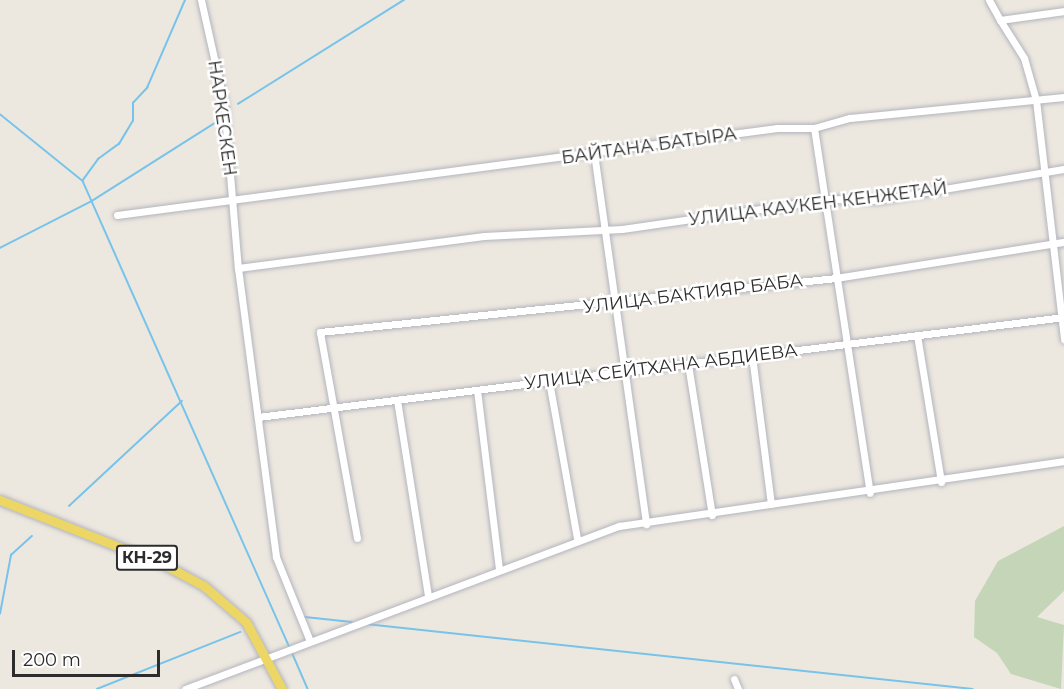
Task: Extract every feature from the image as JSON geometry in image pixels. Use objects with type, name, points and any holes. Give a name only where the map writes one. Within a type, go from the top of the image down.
[{"type":"main road","name":"КН-29","points":[[0,500],[165,565],[204,586],[246,622],[267,656],[282,689]]},
{"type":"street","name":"НАРКЕСКЕН","points":[[201,0],[224,103],[234,201],[237,267],[276,558],[310,641]]},
{"type":"street","points":[[989,0],[1024,58],[1036,100],[1048,171],[1064,339]]},
{"type":"street","points":[[1000,20],[1064,10]]},
{"type":"street","name":"БАЙТАНА БАТЫРА","points":[[117,215],[594,153],[814,128],[860,117],[1064,97]]},
{"type":"street","points":[[814,128],[870,493]]},
{"type":"street","points":[[594,153],[607,228],[622,372],[646,524]]},
{"type":"street","name":"УЛИЦА КАУКЕН КЕНЖЕТАЙ","points":[[237,267],[484,236],[607,228],[824,200],[878,200],[1064,169]]},
{"type":"street","name":"УЛИЦА БАКТИЯР БАБА","points":[[330,408],[320,332],[615,304],[836,278],[1064,242]]},
{"type":"street","name":"УЛИЦА СЕЙТХАНА АБДИЕВА","points":[[258,417],[1062,317]]},
{"type":"street","points":[[917,335],[941,482]]},
{"type":"street","points":[[752,356],[771,504]]},
{"type":"street","points":[[688,364],[712,515]]},
{"type":"street","points":[[549,381],[577,538]]},
{"type":"street","points":[[477,390],[499,568]]},
{"type":"street","points":[[397,400],[428,595]]},
{"type":"street","points":[[330,408],[357,538]]},
{"type":"street","points":[[185,689],[577,538],[646,524],[771,504],[870,493],[1064,461]]},
{"type":"street","points":[[734,679],[738,689]]},
{"type":"green space","points":[[1064,526],[1064,591],[1037,617],[1064,625],[1061,689],[1011,674],[997,653],[974,637],[975,601],[998,561]]},
{"type":"waterway","points":[[83,180],[98,159],[119,144],[133,121],[133,103],[147,88],[185,0]]},
{"type":"waterway","points":[[238,104],[404,0]]},
{"type":"waterway","points":[[0,114],[83,181],[290,648]]},
{"type":"waterway","points":[[0,248],[92,201],[218,121]]},
{"type":"waterway","points":[[69,506],[182,401]]},
{"type":"waterway","points":[[0,614],[11,555],[32,536]]},
{"type":"waterway","points":[[305,617],[352,622]]},
{"type":"waterway","points":[[366,624],[973,689]]},
{"type":"waterway","points":[[97,689],[240,632]]},
{"type":"waterway","points":[[292,652],[308,689]]}]
